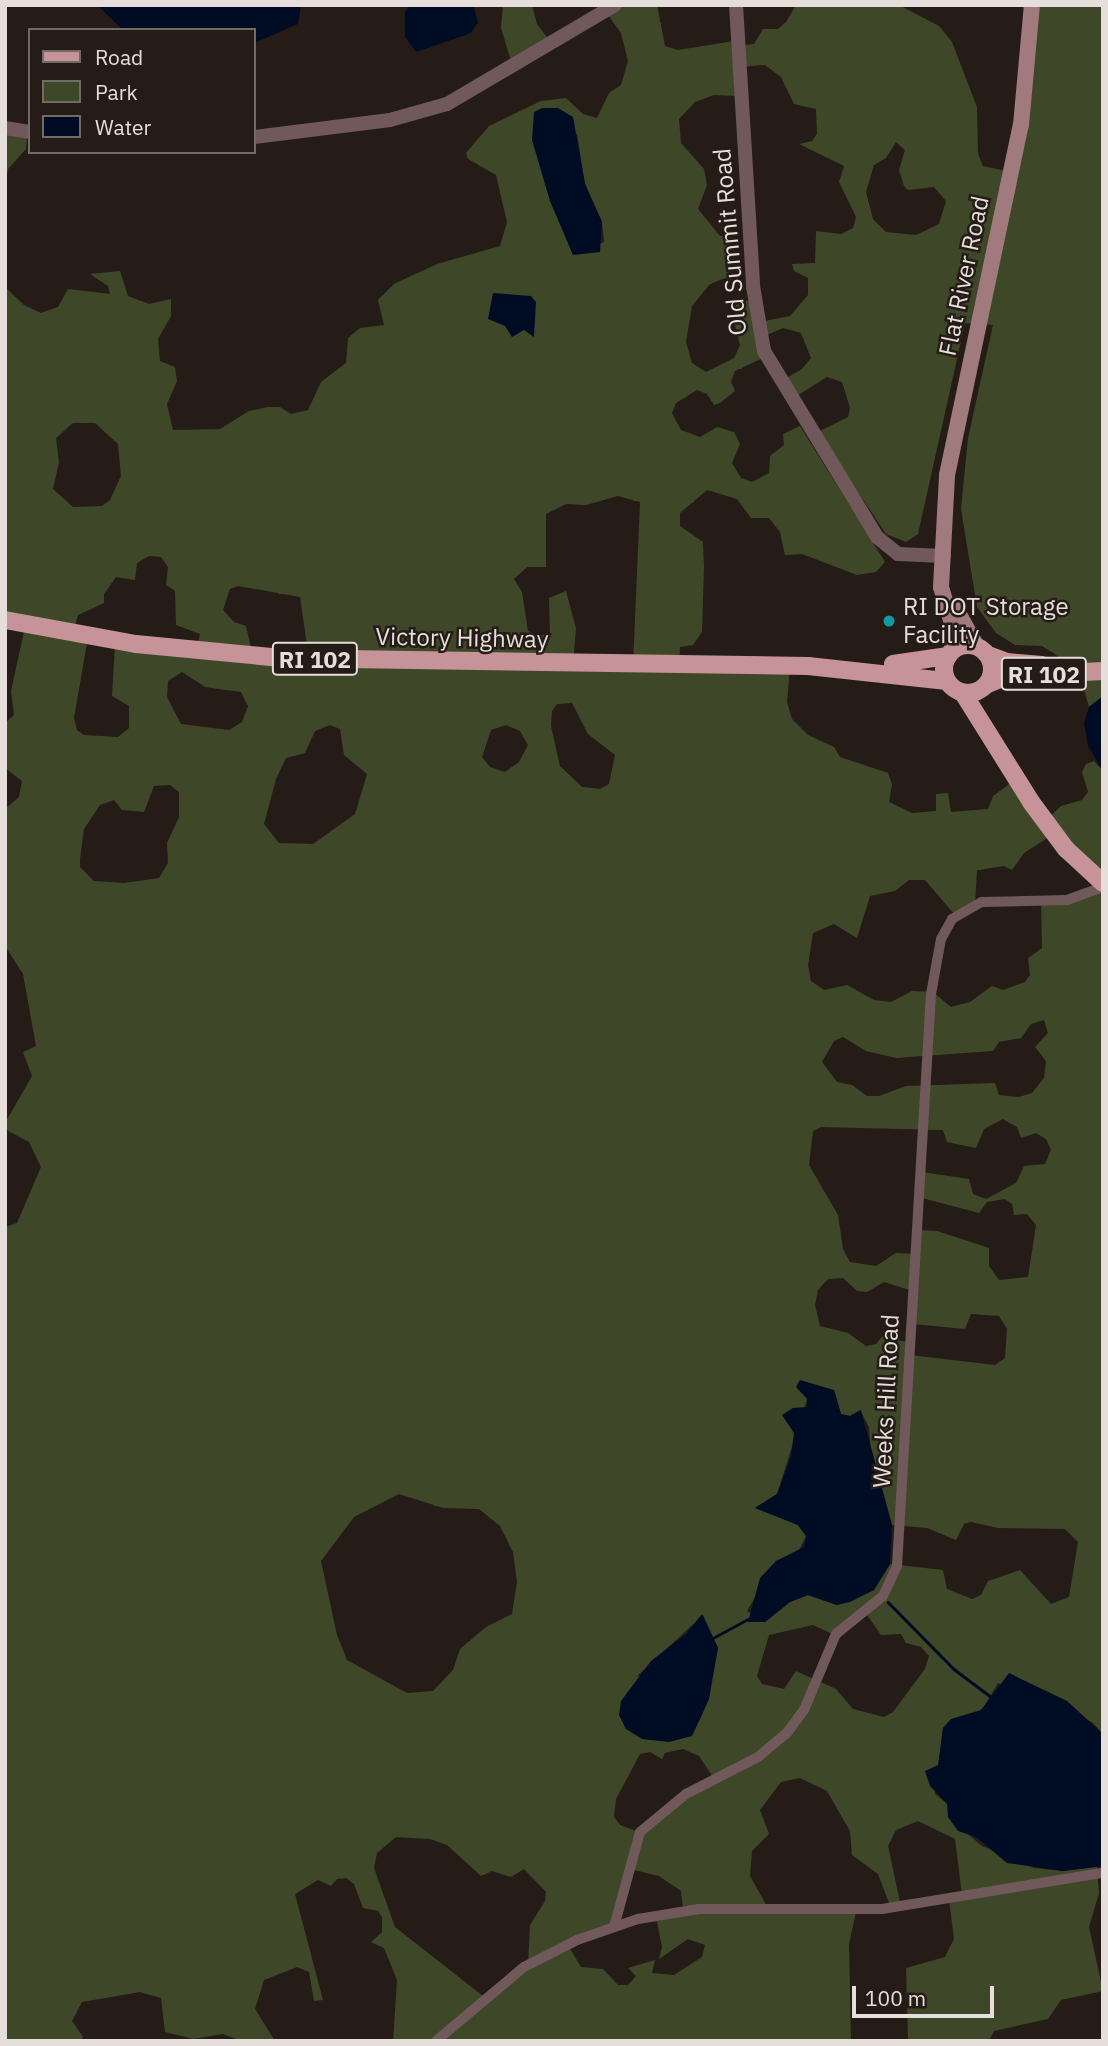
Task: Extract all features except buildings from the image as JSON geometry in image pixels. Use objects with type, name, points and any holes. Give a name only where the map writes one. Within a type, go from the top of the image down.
[{"type":"main road","name":"Flat River Road","points":[[950,653],[955,634],[940,587],[947,475],[1017,148],[1032,5]]},
{"type":"main road","name":"Flat River Road","points":[[944,556],[958,614],[982,650]]},
{"type":"main road","name":"Victory Highway","points":[[5,620],[216,654],[351,661],[837,668],[928,662],[950,653]]},
{"type":"main road","points":[[1018,785],[984,705],[986,686],[993,669],[982,650],[950,653],[947,681],[963,693],[1018,785],[1066,849],[1103,885]]},
{"type":"main road","name":"RI 102","points":[[982,650],[1007,662],[1102,671]]},
{"type":"main road","name":"Victory Highway","points":[[837,668],[947,681]]},
{"type":"main road","name":"RI 102","points":[[986,686],[1009,676],[1102,671]]},
{"type":"main road","points":[[963,693],[986,686]]},
{"type":"street","points":[[256,137],[390,120],[447,104],[485,86],[615,5]]},
{"type":"street","name":"Old Summit Road","points":[[736,5],[754,298],[764,351],[880,541],[904,555],[944,556]]},
{"type":"street","points":[[5,128],[28,132]]},
{"type":"street","name":"Weeks Hill Road","points":[[614,1927],[640,1832],[686,1794],[779,1741],[804,1710],[836,1634],[883,1596],[897,1566],[931,994],[941,939],[952,919],[982,902],[1067,900],[1103,885]]},
{"type":"street","points":[[436,2041],[524,1966],[614,1927],[699,1909],[882,1909],[1103,1874]]},
{"type":"green space","points":[[503,5],[532,5],[537,24],[552,44],[511,61],[501,28]]},
{"type":"green space","points":[[615,5],[657,5],[665,46],[678,50],[734,41],[736,46],[754,44],[763,29],[778,29],[786,22],[796,5],[899,5],[939,26],[952,42],[977,107],[978,154],[983,166],[1006,171],[1014,145],[1027,5],[1103,5],[1103,696],[1089,707],[1081,679],[1055,654],[1042,646],[1015,645],[996,633],[977,607],[961,509],[968,438],[993,325],[965,323],[918,534],[906,542],[886,534],[818,432],[848,417],[850,408],[842,382],[827,377],[792,399],[781,381],[802,369],[811,358],[801,333],[783,328],[760,338],[765,357],[735,371],[731,382],[735,391],[714,405],[707,394],[697,390],[676,403],[672,413],[681,430],[700,437],[717,427],[734,432],[740,444],[732,463],[741,478],[752,482],[769,473],[770,456],[784,445],[783,434],[800,426],[885,562],[876,572],[857,575],[802,554],[785,555],[780,532],[769,518],[751,518],[737,499],[707,490],[680,513],[680,526],[703,542],[704,567],[702,632],[693,645],[680,647],[679,666],[790,668],[787,702],[792,719],[808,735],[834,747],[840,757],[888,773],[892,784],[889,802],[912,813],[936,811],[936,794],[948,793],[951,812],[988,809],[993,796],[1012,782],[1044,822],[1061,806],[1082,800],[1088,792],[1082,772],[1086,764],[1094,761],[1103,771],[1103,883],[1052,835],[1024,853],[1012,870],[1004,866],[977,870],[975,904],[955,915],[925,880],[909,880],[895,891],[870,896],[857,938],[834,924],[813,933],[808,965],[811,981],[824,990],[847,985],[874,1000],[891,1002],[912,991],[933,992],[951,1007],[970,1002],[992,986],[1003,990],[1025,982],[1030,975],[1028,958],[1042,948],[1041,900],[1067,900],[1103,887],[1103,1734],[1092,1722],[998,1683],[982,1710],[943,1728],[935,1794],[948,1804],[948,1817],[982,1846],[1034,1868],[1063,1871],[1097,1867],[1099,1893],[1089,1927],[1103,1991],[1061,2000],[1048,2019],[994,2031],[989,2041],[908,2041],[906,1968],[945,1957],[954,1939],[949,1899],[962,1895],[955,1839],[918,1821],[896,1830],[888,1846],[900,1902],[891,1908],[878,1874],[852,1855],[850,1831],[827,1791],[800,1778],[781,1782],[760,1810],[769,1834],[752,1851],[750,1876],[769,1910],[856,1912],[849,1944],[851,2041],[393,2041],[397,1980],[384,1948],[371,1942],[382,1932],[382,1917],[378,1911],[363,1908],[354,1884],[346,1878],[337,1879],[331,1886],[318,1880],[295,1894],[323,2000],[314,2001],[309,1972],[297,1967],[264,1980],[255,2009],[275,2041],[241,2041],[223,2034],[193,2039],[165,2032],[161,1998],[140,1992],[82,2002],[72,2021],[83,2037],[80,2041],[5,2041],[5,1227],[17,1223],[41,1167],[29,1142],[8,1131],[5,1123],[32,1076],[23,1052],[36,1046],[23,974],[7,949],[5,933],[5,809],[19,797],[22,781],[5,768],[5,723],[14,715],[11,691],[25,627],[5,622],[5,287],[24,305],[41,313],[58,307],[68,289],[110,294],[108,286],[90,274],[120,271],[128,296],[149,304],[171,299],[171,316],[158,339],[160,361],[175,367],[177,381],[167,404],[173,430],[220,429],[249,411],[268,407],[280,407],[291,414],[308,410],[321,382],[346,363],[348,338],[360,328],[384,325],[378,300],[394,284],[437,264],[500,246],[507,222],[496,175],[468,159],[466,153],[489,126],[541,101],[566,98],[583,114],[597,118],[609,93],[621,85],[628,61],[621,33],[606,12]],"holes":[[[765,65],[781,77],[794,104],[816,109],[817,134],[812,141],[799,144],[844,166],[839,182],[856,217],[853,228],[841,234],[816,231],[815,263],[792,264],[794,271],[808,278],[808,295],[790,316],[755,323],[753,302],[738,299],[733,317],[740,345],[734,358],[706,372],[692,363],[686,342],[692,306],[710,284],[728,277],[730,236],[720,236],[698,209],[707,185],[704,169],[681,143],[679,119],[695,102],[714,95],[737,96],[738,67]],[[535,129],[577,134],[585,184],[602,222],[604,242],[573,255],[532,140]],[[896,142],[905,150],[899,170],[904,186],[908,190],[934,187],[946,201],[939,224],[916,235],[886,232],[873,219],[866,192],[874,165],[886,158]],[[73,423],[95,423],[118,444],[121,476],[110,500],[102,506],[73,507],[53,489],[59,462],[56,438]],[[618,496],[640,502],[633,666],[573,664],[576,628],[566,591],[549,598],[550,633],[539,636],[528,631],[522,592],[514,579],[527,567],[546,567],[546,514],[566,504],[586,505]],[[149,556],[161,557],[168,567],[166,585],[175,591],[176,625],[200,634],[196,652],[115,645],[112,696],[129,706],[129,728],[118,737],[84,735],[77,730],[74,718],[88,637],[73,633],[78,615],[104,603],[104,594],[116,577],[135,580],[137,563]],[[238,586],[300,597],[309,659],[253,656],[246,626],[234,622],[223,610],[230,589]],[[182,672],[205,687],[241,692],[248,706],[242,722],[229,730],[181,724],[167,697],[168,681]],[[572,703],[588,734],[615,755],[609,784],[600,789],[582,787],[560,766],[551,726],[552,711],[557,704]],[[330,725],[340,729],[344,755],[367,774],[355,814],[313,844],[279,843],[264,824],[276,779],[286,758],[305,753],[315,731]],[[506,725],[520,731],[528,745],[519,762],[505,772],[490,767],[482,757],[491,730]],[[170,785],[179,792],[179,817],[167,843],[168,863],[159,878],[124,883],[94,881],[80,867],[84,829],[100,805],[114,800],[122,810],[144,812],[154,786]],[[1044,1020],[1048,1033],[1035,1047],[1046,1061],[1044,1078],[1032,1093],[1019,1097],[999,1095],[995,1083],[906,1086],[879,1096],[867,1096],[852,1085],[837,1082],[822,1062],[834,1041],[843,1037],[866,1051],[896,1058],[993,1051],[999,1042],[1021,1038],[1031,1024]],[[1003,1119],[1017,1127],[1021,1138],[1036,1133],[1046,1139],[1051,1150],[1045,1164],[1024,1166],[1016,1183],[986,1199],[973,1194],[969,1179],[922,1172],[922,1198],[979,1213],[987,1202],[1005,1199],[1012,1204],[1014,1215],[1027,1214],[1036,1225],[1028,1277],[999,1280],[989,1266],[989,1248],[937,1231],[919,1230],[916,1254],[896,1253],[876,1266],[850,1262],[843,1249],[838,1215],[809,1165],[813,1131],[821,1127],[943,1130],[947,1142],[976,1148],[984,1129]],[[843,1278],[857,1291],[867,1292],[884,1282],[913,1291],[913,1324],[965,1329],[971,1314],[999,1316],[1007,1329],[1005,1358],[995,1365],[910,1355],[909,1342],[890,1339],[885,1333],[876,1344],[866,1346],[848,1333],[820,1326],[815,1305],[818,1290],[828,1279]],[[834,1390],[841,1414],[850,1416],[860,1410],[869,1427],[871,1455],[892,1525],[927,1528],[956,1540],[964,1524],[971,1522],[998,1528],[1065,1529],[1078,1542],[1069,1597],[1051,1604],[1020,1570],[988,1581],[981,1595],[972,1599],[947,1589],[943,1570],[890,1564],[874,1590],[837,1605],[808,1595],[790,1602],[765,1622],[747,1611],[776,1561],[797,1554],[806,1536],[798,1525],[755,1508],[777,1494],[807,1399]],[[399,1494],[443,1508],[479,1509],[500,1526],[513,1552],[517,1582],[512,1614],[486,1627],[460,1649],[453,1670],[433,1691],[407,1693],[347,1660],[337,1635],[321,1561],[354,1517]],[[865,1612],[881,1635],[901,1634],[906,1643],[921,1647],[929,1656],[925,1669],[893,1712],[884,1717],[853,1709],[836,1689],[796,1671],[784,1689],[762,1684],[757,1676],[769,1635],[813,1625],[835,1635]],[[703,1615],[718,1648],[715,1654],[636,1677]],[[683,1749],[699,1756],[715,1780],[671,1806],[641,1833],[620,1825],[614,1817],[616,1799],[640,1754],[650,1752],[662,1759],[665,1753]],[[396,1837],[430,1839],[447,1845],[481,1876],[492,1871],[511,1877],[524,1869],[546,1892],[545,1901],[530,1925],[528,1965],[488,2000],[395,1927],[374,1868],[377,1853]],[[630,1869],[659,1876],[681,1891],[683,1909],[656,1917],[662,1947],[659,1959],[688,1939],[705,1945],[702,1957],[674,1975],[652,1973],[655,1960],[628,1968],[636,1976],[628,1985],[618,1985],[603,1969],[581,1967],[569,1947],[616,1922]]]},
{"type":"green space","points":[[5,127],[27,135],[26,149],[8,169],[5,184]]},
{"type":"water","points":[[97,5],[301,5],[298,24],[256,42],[256,28],[121,28]]},
{"type":"water","points":[[410,5],[473,5],[478,22],[471,33],[416,52],[405,37],[405,12]]},
{"type":"water","points":[[542,108],[558,108],[573,117],[585,184],[602,222],[600,252],[573,255],[550,201],[532,140],[534,112]]},
{"type":"water","points":[[493,293],[531,296],[536,302],[534,337],[524,330],[512,337],[505,326],[488,319]]},
{"type":"water","points":[[1103,696],[1103,771],[1088,746],[1084,723],[1089,707]]},
{"type":"water","points":[[800,1380],[834,1390],[841,1414],[850,1416],[861,1410],[892,1525],[890,1564],[874,1590],[850,1602],[837,1605],[808,1595],[790,1602],[765,1622],[748,1622],[760,1578],[776,1561],[804,1547],[806,1536],[798,1525],[755,1508],[777,1494],[791,1456],[794,1433],[782,1415],[793,1408],[807,1407],[807,1399],[796,1387]]},
{"type":"water","points":[[702,1614],[718,1648],[709,1699],[692,1736],[669,1742],[642,1739],[626,1729],[619,1715],[621,1701],[651,1661],[686,1634]]},
{"type":"water","points":[[1009,1673],[1067,1701],[1103,1734],[1103,1866],[1063,1871],[1007,1863],[976,1837],[958,1831],[948,1817],[947,1804],[930,1786],[925,1771],[938,1765],[943,1728],[951,1719],[981,1710]]},
{"type":"waterway","points":[[888,1602],[954,1669],[990,1696]]},
{"type":"waterway","points":[[711,1639],[748,1619]]},
{"type":"place","name":"RI DOT Storage Facility","points":[[889,621]]}]
